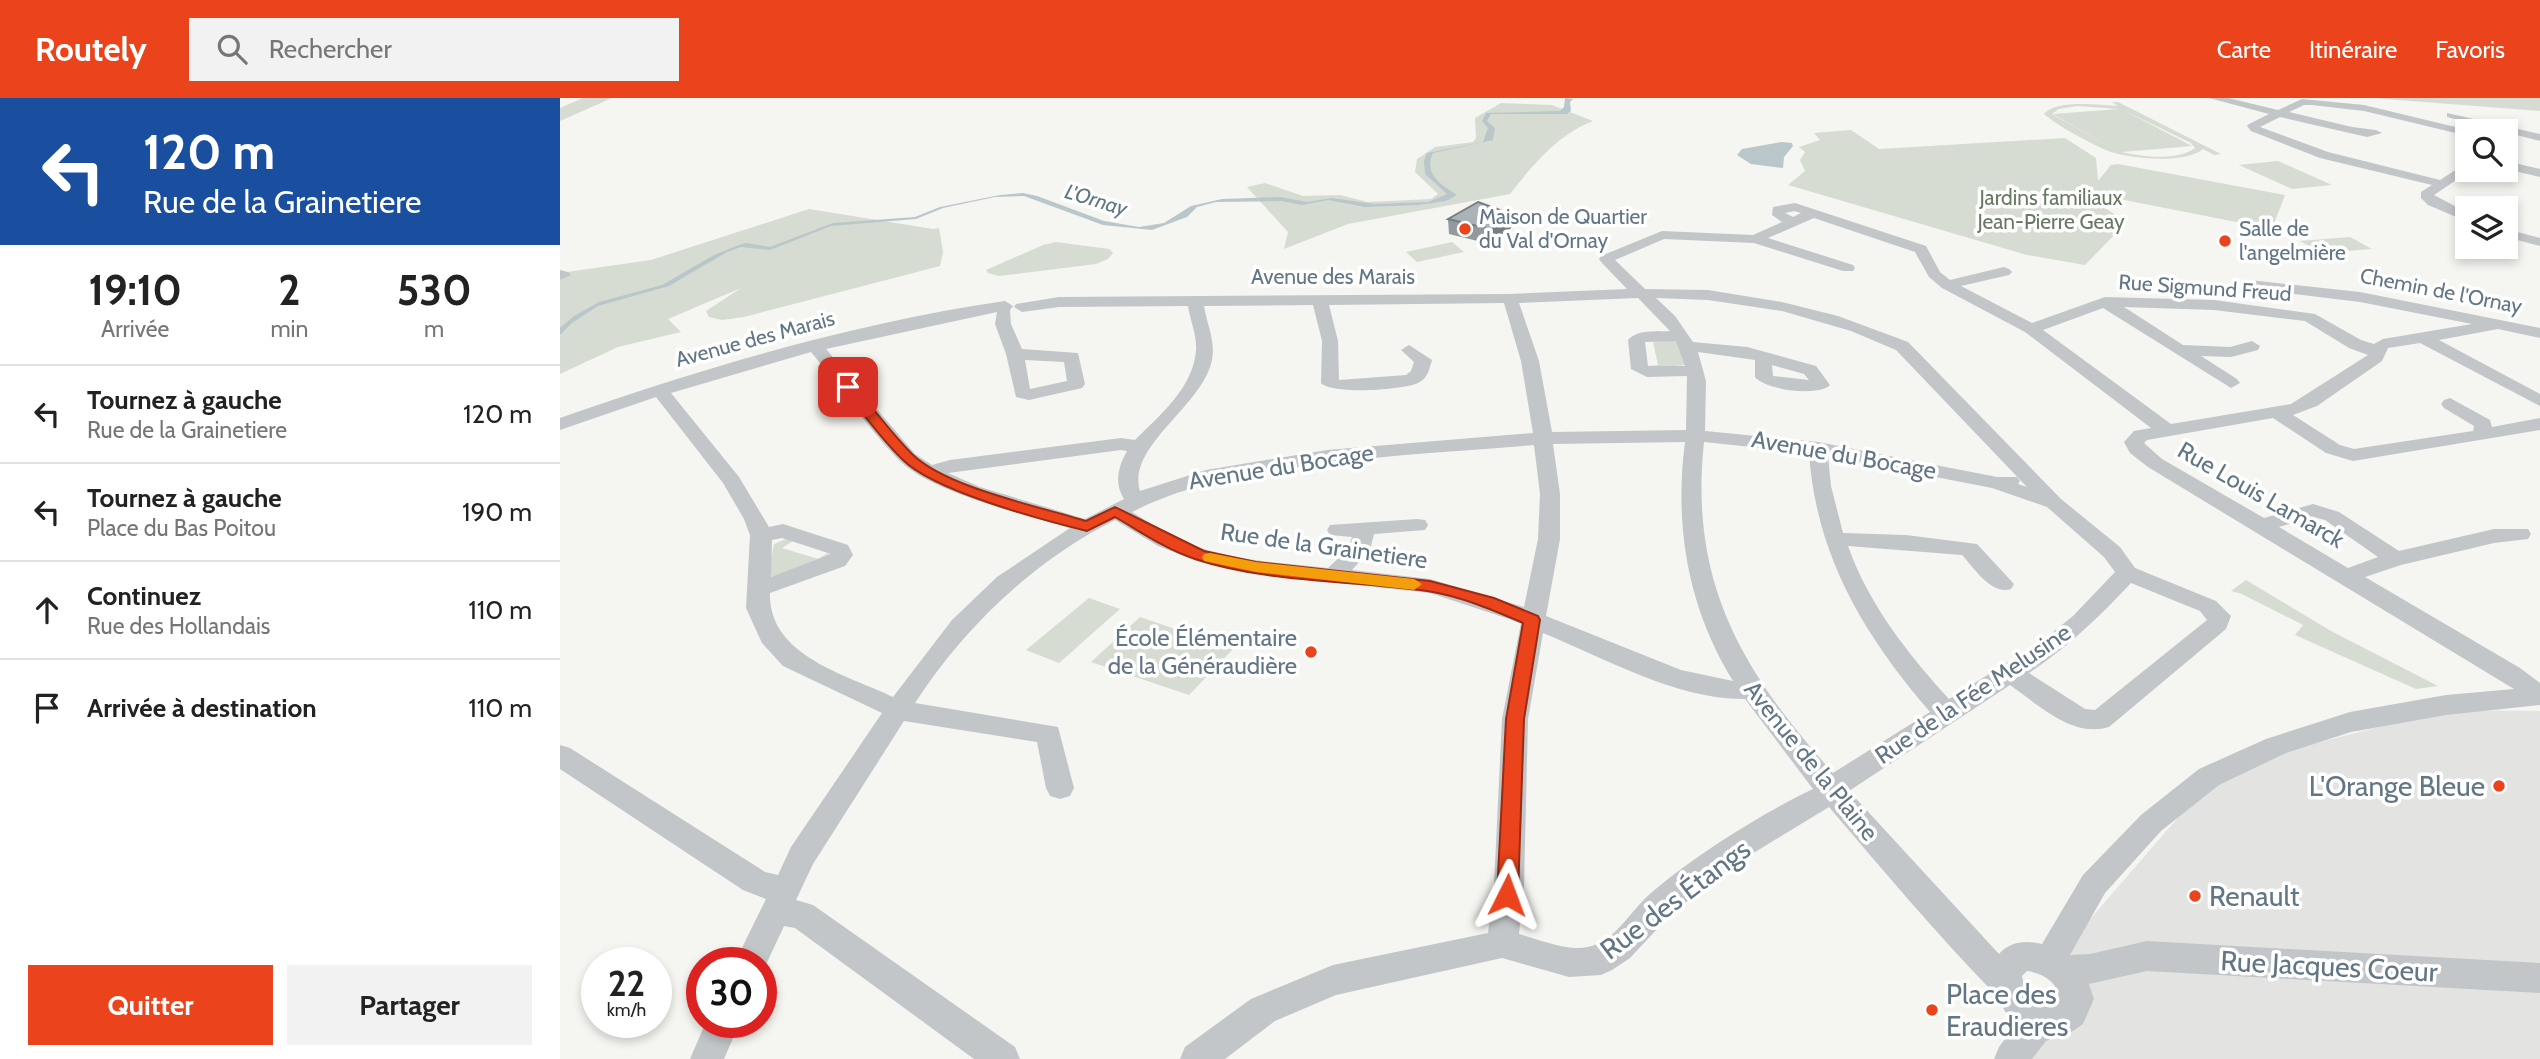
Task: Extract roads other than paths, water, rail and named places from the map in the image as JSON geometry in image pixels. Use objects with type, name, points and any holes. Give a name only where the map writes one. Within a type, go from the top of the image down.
[{"type":"street","points":[[2214,98],[2353,130]]},
{"type":"street","points":[[2442,184],[2324,155],[2253,126],[2302,102],[2379,111],[2455,131]]},
{"type":"street","points":[[2441,112],[2464,119]]},
{"type":"street","points":[[2518,134],[2540,138]]},
{"type":"street","points":[[2518,168],[2540,173]]},
{"type":"street","points":[[2455,175],[2426,195],[2427,198],[2455,212]]},
{"type":"street","points":[[1755,239],[1792,222],[1779,215],[1778,210],[1794,207],[1921,249],[1934,274],[1947,285],[2004,272]]},
{"type":"street","name":"Avenue de la Plaine","points":[[1755,239],[1662,235],[1606,259],[1645,295],[1685,341],[1696,371],[1698,389],[1690,498],[1693,536],[1711,610],[1733,661],[1751,690],[1832,791],[1955,932],[2012,980],[2031,1014],[2061,988]]},
{"type":"street","points":[[2518,236],[2540,242]]},
{"type":"street","points":[[1755,239],[1848,268]]},
{"type":"street","name":"Rue Louis Lamarck","points":[[1947,285],[2031,329],[2166,430]]},
{"type":"street","name":"Chemin de l'Ornay","points":[[2250,285],[2360,298],[2540,333]]},
{"type":"street","name":"Avenue des Marais","points":[[560,424],[659,389],[816,346],[966,312],[1009,312],[1059,302],[1708,295],[1754,302],[1872,332],[1902,346],[2054,503]]},
{"type":"street","points":[[1502,944],[1508,885],[1515,719],[1549,539],[1550,494],[1530,361],[1510,299]]},
{"type":"street","points":[[1320,300],[1330,341],[1330,383],[1339,386],[1410,380],[1419,374],[1423,360],[1409,350]]},
{"type":"street","points":[[1125,505],[1129,467],[1139,447],[1201,374],[1205,349],[1196,301]]},
{"type":"street","points":[[2031,329],[2105,302],[2231,383]]},
{"type":"street","name":"Rue Sigmund Freud","points":[[2105,302],[2214,305],[2295,313],[2309,317],[2355,344],[2377,350]]},
{"type":"street","points":[[1009,312],[1014,354]]},
{"type":"street","points":[[2166,430],[2296,409],[2311,402],[2376,357],[2377,350],[2383,344],[2473,331],[2496,325]]},
{"type":"street","points":[[1696,371],[1647,372],[1640,369],[1636,340],[1641,337],[1685,341],[1763,357]]},
{"type":"street","points":[[2422,337],[2540,401]]},
{"type":"street","points":[[816,346],[908,458],[929,472],[973,491],[1087,526]]},
{"type":"street","points":[[2180,350],[2231,352],[2252,346]]},
{"type":"street","points":[[659,389],[747,504],[761,535],[758,608],[771,637],[792,660],[898,710],[1049,734],[1059,788]]},
{"type":"street","points":[[2450,404],[2483,424],[2483,435]]},
{"type":"street","points":[[2276,412],[2333,449],[2353,456],[2540,424]]},
{"type":"street","name":"Rue Louis Lamarck","points":[[2166,430],[2141,435],[2134,442],[2137,449],[2155,463],[2511,674],[2540,696]]},
{"type":"street","name":"Avenue du Bocage","points":[[759,947],[802,856],[898,710],[960,626],[1005,582],[1087,526],[1125,505],[1206,476],[1272,463],[1438,445],[1543,438],[1736,437],[1818,448],[1997,483],[2054,503],[2112,552],[2127,573]]},
{"type":"street","points":[[929,472],[950,466],[1121,444],[1139,447]]},
{"type":"street","points":[[1818,448],[1818,472],[1833,539],[1848,574],[1889,643],[1920,685],[1946,713]]},
{"type":"street","points":[[1997,483],[2011,481],[2019,476],[2022,469]]},
{"type":"street","name":"Rue de la Grainetiere","points":[[1125,505],[1166,541],[1200,555],[1256,567],[1457,592],[1685,681],[1716,688],[1751,690]]},
{"type":"street","points":[[2260,526],[2312,510],[2332,516],[2395,559]]},
{"type":"street","points":[[1338,530],[1417,525]]},
{"type":"street","points":[[1334,575],[1361,548],[1365,541],[1363,530]]},
{"type":"street","points":[[757,590],[837,561],[842,555],[840,550],[783,531],[761,535]]},
{"type":"street","points":[[2347,576],[2395,559],[2494,536],[2520,534]]},
{"type":"street","points":[[1833,539],[1906,542],[1969,550],[2003,584]]},
{"type":"street","points":[[2012,674],[2080,719],[2100,720],[2218,623],[2219,616],[2208,606],[2127,573]]},
{"type":"street","name":"Rue de la Fée Melusine","points":[[1832,791],[1839,783],[1946,713],[2012,674],[2081,622],[2127,573]]},
{"type":"street","points":[[2061,988],[2094,884],[2151,822],[2209,776],[2276,746],[2350,722],[2446,705],[2540,696]]},
{"type":"street","points":[[560,755],[754,881],[772,888],[802,915],[1003,1059]]},
{"type":"street","name":"Rue des Étangs","points":[[1197,1059],[1263,1010],[1333,980],[1502,944],[1569,962],[1601,960],[1619,948],[1662,902],[1732,851],[1832,791]]},
{"type":"street","name":"Rue Jacques Coeur","points":[[2011,1057],[2034,1029],[2061,988],[2119,961],[2147,956],[2540,978]]},
{"type":"street","points":[[2011,1057],[2012,980],[2038,957],[2061,988]]},
{"type":"street","points":[[707,1059],[716,1038]]},
{"type":"place","name":"Maison de Quartier du Val d'Ornay","points":[[1465,229]]},
{"type":"place","name":"Salle de l'angelmière","points":[[2225,241]]},
{"type":"place","name":"École Élémentaire de la Généraudière","points":[[1311,652]]},
{"type":"place","name":"L'Orange Bleue","points":[[2499,786]]},
{"type":"place","name":"Renault","points":[[2195,896]]},
{"type":"place","name":"Place des Eraudieres","points":[[1932,1010]]},
{"type":"park label","name":"Jardins familiaux Jean-Pierre Geay","points":[[2051,210]]},
{"type":"water label","name":"L'Ornay","points":[[1096,200]]}]
